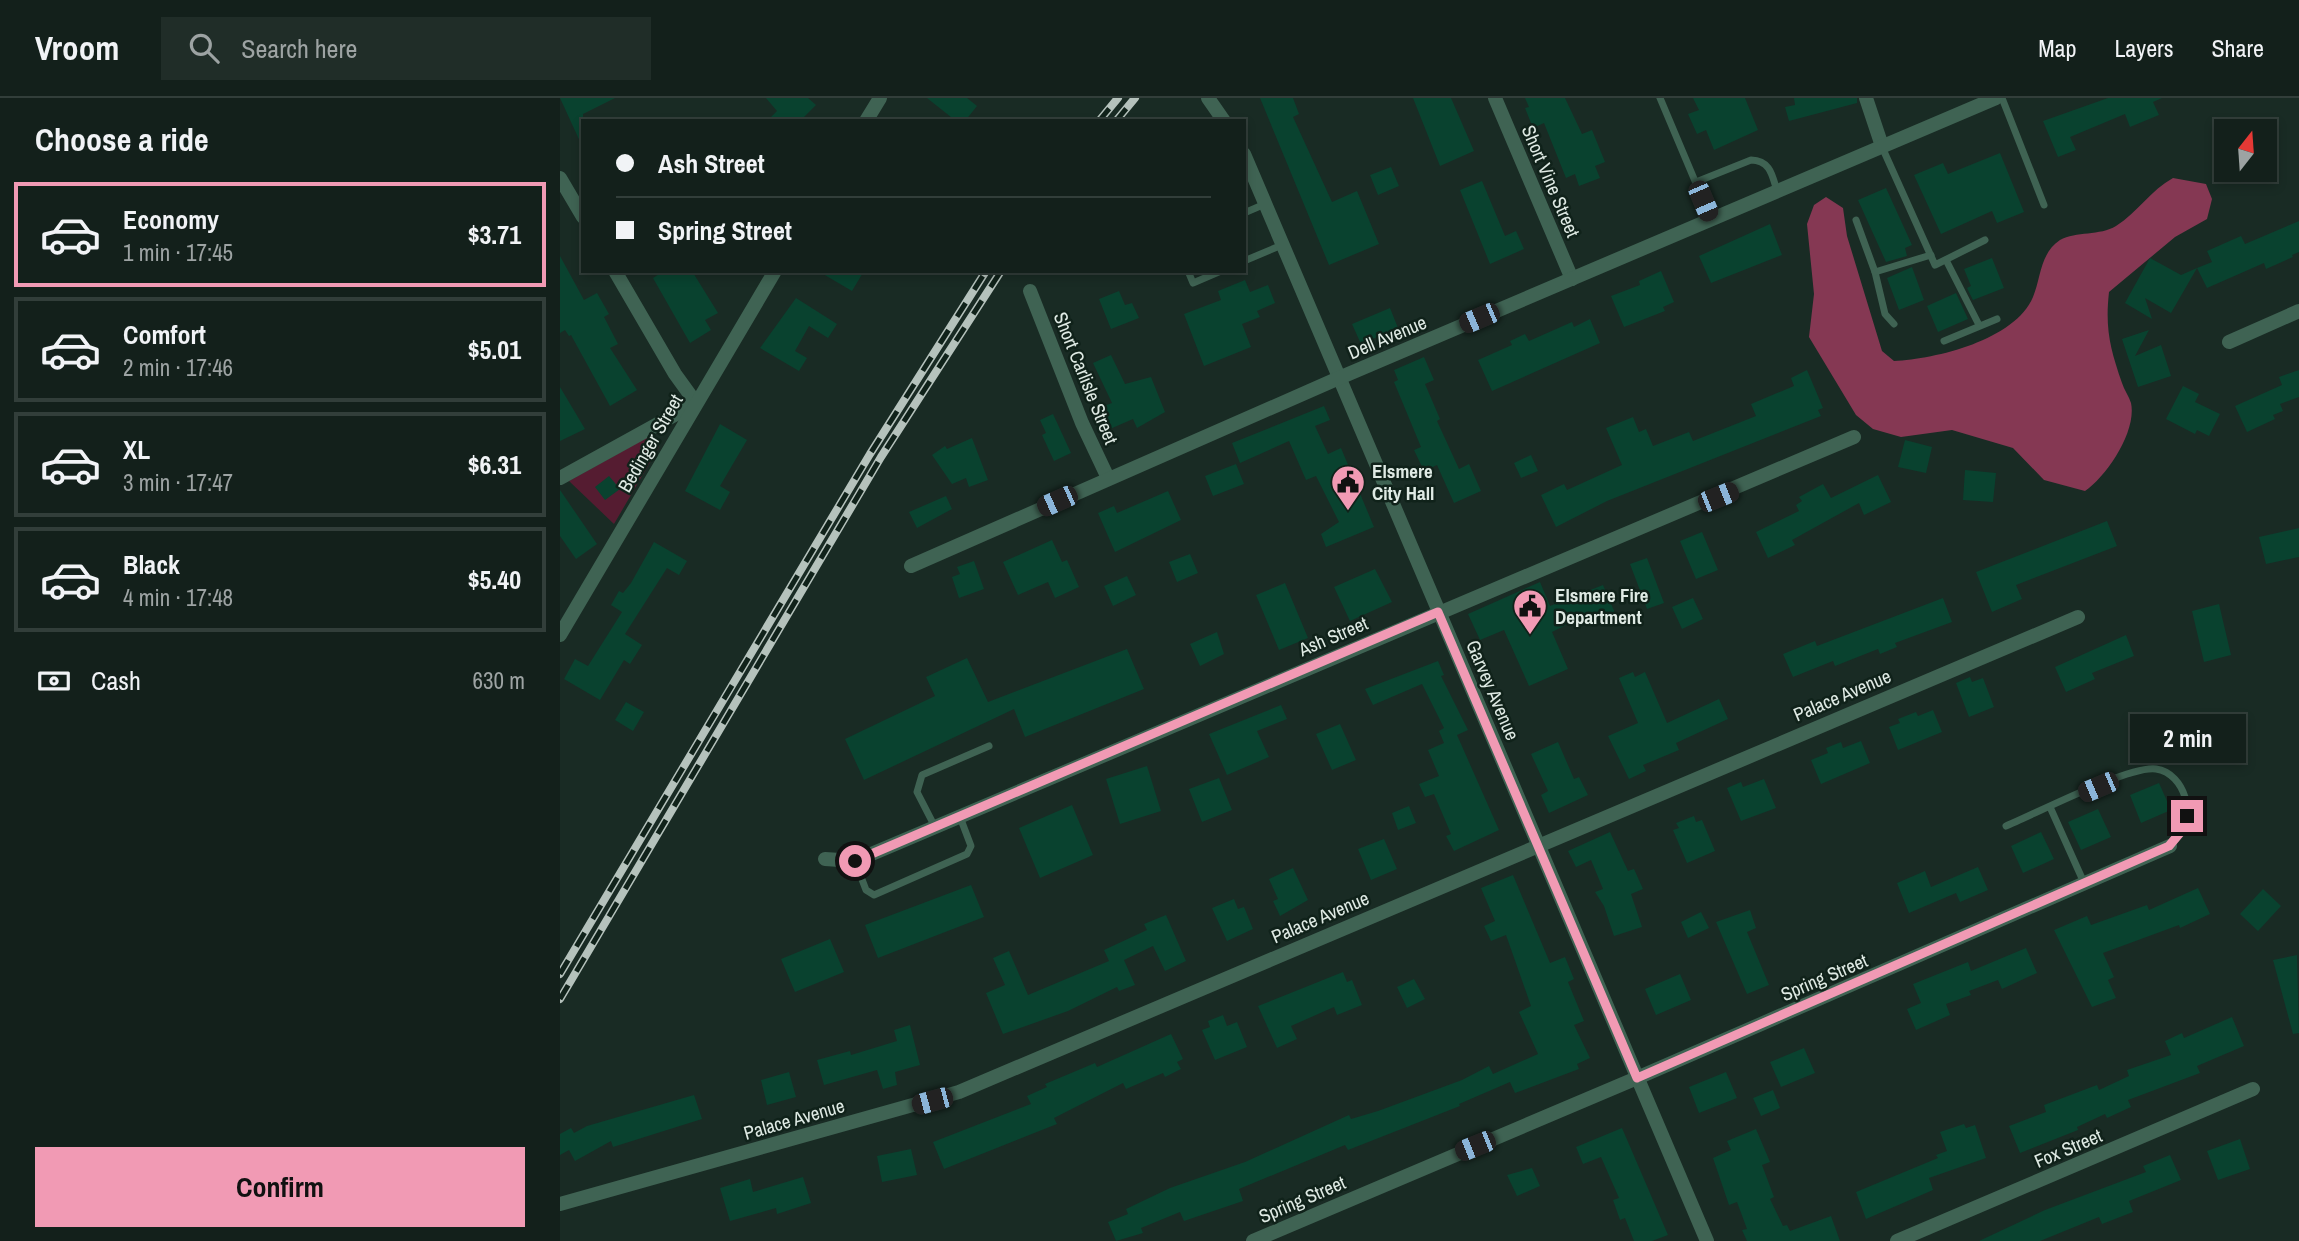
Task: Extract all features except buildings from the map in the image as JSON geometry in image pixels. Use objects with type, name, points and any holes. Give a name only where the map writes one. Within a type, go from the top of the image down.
[{"type":"street","points":[[867,119],[878,98]]},
{"type":"street","points":[[1208,98],[1223,119]]},
{"type":"street","name":"Short Vine Street","points":[[1495,98],[1572,279]]},
{"type":"street","points":[[1866,98],[1882,146]]},
{"type":"street","name":"Dell Avenue","points":[[911,566],[1339,378],[1996,98]]},
{"type":"street","name":"Garvey Avenue","points":[[1246,159],[1707,1241]]},
{"type":"street","points":[[560,178],[581,214]]},
{"type":"street","points":[[560,478],[696,403],[674,374],[616,273]]},
{"type":"street","name":"Bedinger Street","points":[[560,635],[774,273]]},
{"type":"street","name":"Short Carlisle Street","points":[[1030,291],[1082,423],[1108,478]]},
{"type":"street","points":[[2229,342],[2299,311]]},
{"type":"street","name":"Ash Street","points":[[825,859],[855,861],[1854,437]]},
{"type":"street","name":"Palace Avenue","points":[[560,1204],[959,1092],[2078,617]]},
{"type":"street","name":"Spring Street","points":[[1253,1241],[2085,885],[2169,846]]},
{"type":"street","name":"Fox Street","points":[[1897,1241],[2253,1089]]},
{"type":"lane","points":[[1660,98],[1711,219]]},
{"type":"lane","points":[[2002,98],[2044,205]]},
{"type":"lane","points":[[1882,146],[1936,265],[1985,240]]},
{"type":"lane","points":[[1696,182],[1751,160],[1759,160],[1770,168],[1777,191]]},
{"type":"lane","points":[[1246,212],[1265,204]]},
{"type":"lane","points":[[1856,220],[1875,272],[1885,314],[1894,324]]},
{"type":"lane","points":[[1246,260],[1283,245]]},
{"type":"lane","points":[[1875,272],[1931,255]]},
{"type":"lane","points":[[1946,260],[1979,325]]},
{"type":"lane","points":[[1189,273],[1193,283],[1216,273]]},
{"type":"lane","points":[[1944,341],[1997,319]]},
{"type":"lane","points":[[935,828],[917,792],[922,775],[989,746]]},
{"type":"lane","name":"Spring Street","points":[[2006,826],[2123,776],[2156,769],[2168,773],[2177,781],[2187,803],[2184,828],[2169,846]]},
{"type":"lane","points":[[2050,807],[2085,885]]},
{"type":"lane","points":[[855,861],[866,890],[874,894],[967,854],[971,846],[960,817]]},
{"type":"shaded area","points":[[2173,178],[2206,184],[2212,199],[2207,219],[2175,237],[2109,292],[2109,338],[2123,386],[2131,403],[2132,414],[2125,439],[2111,464],[2085,491],[2044,480],[2013,448],[1952,430],[1901,437],[1873,429],[1856,415],[1809,337],[1814,294],[1807,224],[1814,205],[1826,197],[1843,208],[1847,236],[1882,351],[1894,361],[1952,351],[1992,336],[2010,325],[2024,312],[2033,297],[2045,259],[2053,245],[2066,237],[2116,226]]},
{"type":"shaded area","points":[[646,438],[654,438],[659,447],[614,524],[569,481]]},
{"type":"railway","points":[[1101,119],[1118,98]]},
{"type":"railway","points":[[1118,119],[1135,98]]},
{"type":"railway","points":[[560,974],[870,454],[985,273]]},
{"type":"railway","points":[[560,999],[881,457],[1000,273]]},
{"type":"place","name":"Elsmere City Hall","points":[[1348,512]]},
{"type":"place","name":"Elsmere Fire Department","points":[[1530,636]]},
{"type":"route","points":[[855,861],[1438,612],[1637,1078],[2085,885],[2169,846],[2184,828],[2187,816]]}]
